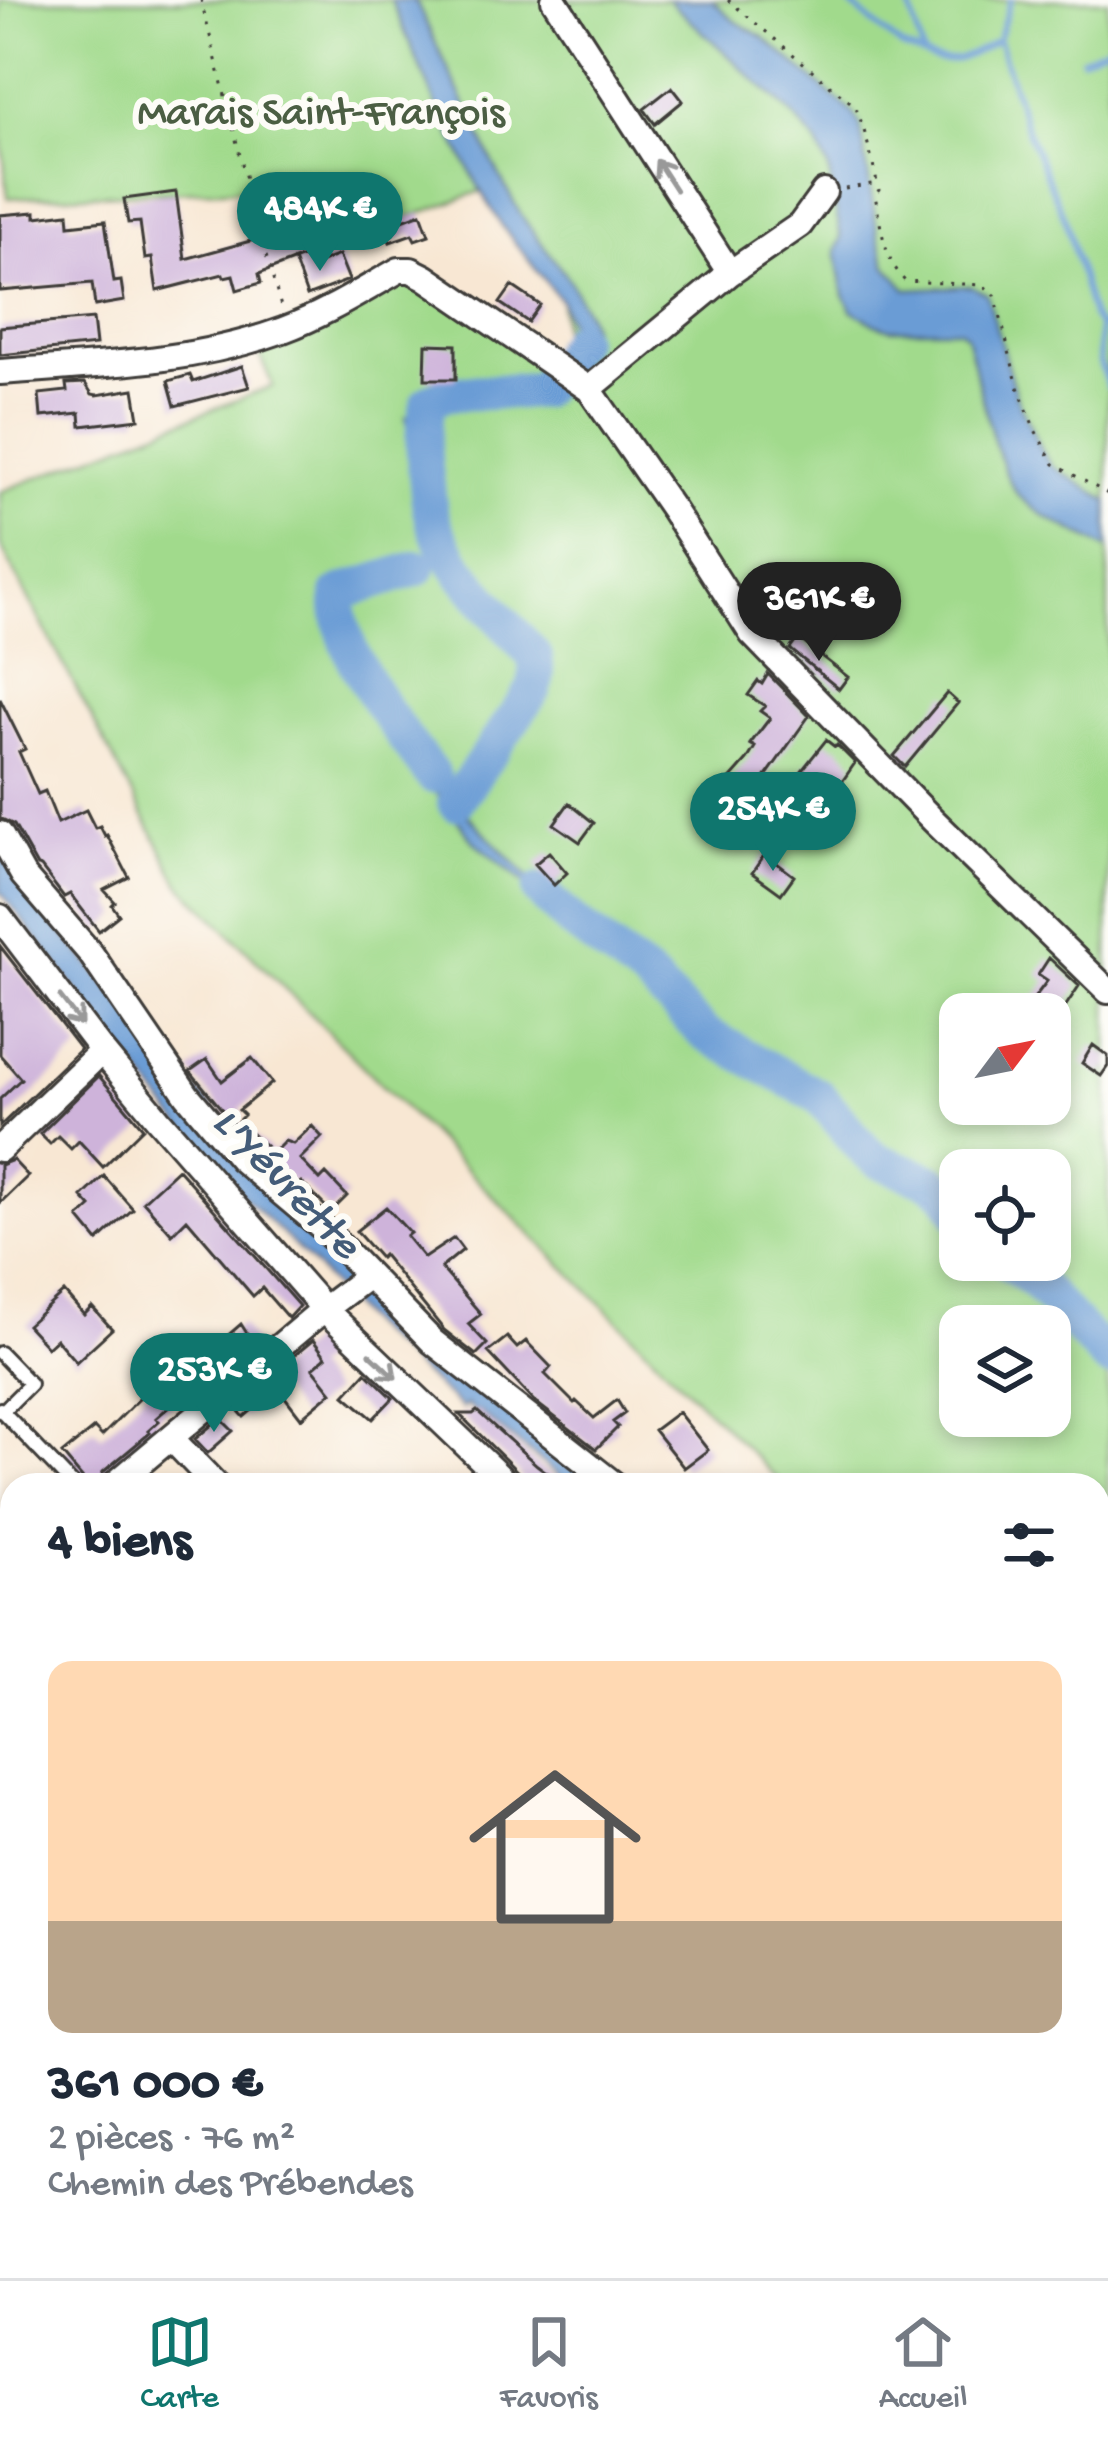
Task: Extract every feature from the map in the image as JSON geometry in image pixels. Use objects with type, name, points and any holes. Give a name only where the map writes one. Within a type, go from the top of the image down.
[{"type":"street","points":[[554,0],[730,273]]},
{"type":"street","points":[[571,376],[800,225],[824,193]]},
{"type":"street","points":[[0,372],[177,357],[240,344],[346,301],[399,270],[425,277],[571,376],[673,510],[752,634],[1108,992]]},
{"type":"street","points":[[0,834],[23,875],[91,953],[174,1107],[331,1304],[496,1473]]},
{"type":"street","points":[[0,917],[102,1051],[322,1227],[365,1278],[433,1342],[600,1473]]},
{"type":"street","points":[[0,1149],[102,1051]]},
{"type":"street","points":[[129,1473],[365,1278]]},
{"type":"street","points":[[172,1438],[205,1473]]},
{"type":"lane","points":[[0,1353],[30,1384],[1,1410],[61,1473]]},
{"type":"path","points":[[200,0],[287,328]]},
{"type":"path","points":[[728,0],[855,106],[866,131],[873,176],[879,183],[875,195],[886,253],[894,269],[905,281],[983,285],[995,295],[1018,387],[1054,464],[1108,494]]},
{"type":"path","points":[[824,193],[879,183]]},
{"type":"green space","name":"Marais Saint-François","points":[[0,0],[1108,0],[1108,1473],[771,1473],[180,884],[0,545],[0,492],[273,386],[253,340],[346,300],[425,277],[553,363],[562,350],[561,301],[502,226],[481,191],[321,250],[308,218],[260,235],[248,189],[8,198],[0,121]]},
{"type":"water","points":[[391,0],[415,0],[499,175],[588,316],[591,327],[569,374],[553,364],[571,331],[561,301],[502,226],[481,191],[441,115]]},
{"type":"water","points":[[668,0],[712,0],[854,114],[860,124],[887,266],[907,289],[971,286],[987,294],[1016,396],[1041,450],[1052,466],[1108,501],[1108,549],[1039,512],[1011,484],[995,444],[966,335],[959,329],[891,329],[852,310],[844,296],[836,251],[841,238],[828,167],[816,142]]},
{"type":"water","points":[[406,417],[421,417],[429,512],[448,556],[336,594],[345,639],[371,696],[451,798],[584,934],[649,978],[712,1040],[815,1091],[870,1157],[939,1186],[939,1198],[876,1175],[805,1098],[694,1038],[612,961],[581,942],[523,882],[472,840],[373,707],[345,653],[329,596],[331,588],[435,557]]},
{"type":"water","points":[[0,852],[17,879],[384,1309],[585,1473],[555,1473],[478,1411],[466,1405],[462,1409],[369,1327],[174,1117],[0,891]]},
{"type":"water","points":[[1015,1281],[1034,1281],[1058,1305],[1041,1305]]},
{"type":"water","points":[[1071,1320],[1108,1361],[1108,1376],[1071,1337]]},
{"type":"building","points":[[672,87],[683,101],[655,124],[644,109]]},
{"type":"building","points":[[176,192],[185,259],[294,229],[303,257],[259,274],[261,283],[237,290],[233,275],[223,274],[157,291],[152,258],[145,259],[140,222],[128,223],[124,199]]},
{"type":"building","points":[[36,212],[36,217],[68,213],[69,225],[105,221],[114,282],[121,281],[124,301],[95,306],[92,283],[0,291],[0,215]]},
{"type":"building","points":[[421,213],[429,235],[415,240],[412,234],[390,242],[384,227]]},
{"type":"building","points":[[312,254],[316,264],[339,255],[349,280],[307,296],[294,260]]},
{"type":"building","points":[[512,286],[540,305],[528,322],[500,303]]},
{"type":"building","points":[[93,319],[96,345],[0,355],[0,327]]},
{"type":"building","points":[[426,344],[456,345],[456,379],[425,379]]},
{"type":"building","points":[[242,366],[249,387],[175,406],[168,381],[190,375],[193,382]]},
{"type":"building","points":[[85,383],[97,395],[134,389],[139,419],[81,426],[80,413],[41,417],[39,394]]},
{"type":"building","points":[[798,638],[848,677],[839,689],[790,649]]},
{"type":"building","points":[[768,674],[809,716],[752,796],[731,778],[747,760],[755,747],[750,744],[770,718],[760,711],[765,706],[748,695]]},
{"type":"building","points":[[947,693],[958,703],[905,767],[894,756]]},
{"type":"building","points":[[0,699],[25,749],[19,752],[38,794],[45,791],[58,823],[86,810],[95,828],[100,826],[107,835],[129,877],[104,890],[119,915],[99,931],[70,894],[64,897],[37,866],[14,825],[0,818]]},
{"type":"building","points":[[826,740],[855,763],[839,786],[828,776],[788,834],[776,826],[780,819],[769,812]]},
{"type":"building","points":[[569,803],[594,823],[580,842],[554,824]]},
{"type":"building","points":[[549,852],[567,873],[554,885],[535,864]]},
{"type":"building","points":[[765,854],[794,876],[781,894],[752,873]]},
{"type":"building","points":[[0,946],[80,1049],[0,1126],[0,1099],[21,1079],[0,1055]]},
{"type":"building","points":[[1049,958],[1079,986],[1071,998],[1071,993],[1038,993],[1047,981],[1038,975]]},
{"type":"building","points":[[1093,1045],[1108,1056],[1101,1076],[1082,1063]]},
{"type":"building","points":[[252,1058],[272,1083],[239,1110],[244,1115],[238,1121],[273,1153],[285,1141],[293,1144],[312,1126],[322,1137],[300,1159],[320,1180],[326,1174],[347,1196],[331,1212],[301,1182],[297,1185],[253,1147],[190,1071],[207,1059],[222,1081]]},
{"type":"building","points":[[99,1076],[143,1128],[103,1167],[79,1141],[71,1149],[58,1136],[50,1144],[40,1134]]},
{"type":"building","points":[[13,1160],[28,1176],[0,1203],[0,1165]]},
{"type":"building","points":[[178,1169],[299,1306],[288,1318],[262,1288],[253,1296],[187,1219],[172,1234],[143,1201]]},
{"type":"building","points":[[104,1176],[133,1209],[98,1241],[79,1218],[91,1207],[82,1197]]},
{"type":"building","points":[[386,1207],[410,1233],[406,1236],[424,1258],[454,1238],[463,1250],[441,1268],[481,1314],[468,1324],[487,1344],[476,1355],[444,1330],[383,1255],[380,1258],[356,1231]]},
{"type":"building","points":[[64,1292],[84,1315],[92,1307],[112,1329],[76,1362],[56,1339],[47,1347],[27,1325]]},
{"type":"building","points":[[241,1324],[255,1346],[213,1381],[197,1362]]},
{"type":"building","points":[[507,1337],[517,1348],[526,1341],[551,1367],[545,1374],[594,1418],[617,1400],[625,1413],[613,1422],[618,1427],[596,1449],[534,1401],[488,1352]]},
{"type":"building","points":[[313,1340],[326,1357],[313,1368],[332,1392],[301,1418],[278,1388],[244,1417],[234,1406]]},
{"type":"building","points":[[366,1372],[393,1398],[373,1419],[345,1395]]},
{"type":"building","points":[[163,1375],[179,1393],[156,1418],[159,1421],[150,1433],[103,1473],[78,1473],[62,1454],[94,1428],[102,1436]]},
{"type":"building","points":[[477,1411],[548,1473],[519,1473],[459,1414]]},
{"type":"building","points":[[678,1412],[708,1450],[684,1468],[654,1430]]},
{"type":"building","points":[[220,1418],[233,1431],[208,1453],[195,1439]]},
{"type":"waterway","points":[[845,0],[902,47],[924,56]]},
{"type":"waterway","points":[[908,0],[924,56],[953,61],[998,40]]},
{"type":"waterway","points":[[1011,0],[998,40],[1027,131],[1065,219],[1092,317],[1099,327],[1108,325]]},
{"type":"waterway","points":[[1082,58],[1108,46]]},
{"type":"waterway","points":[[1099,327],[1099,360],[1108,387]]},
{"type":"waterway","points":[[455,803],[534,689],[537,674],[535,657],[475,589],[438,533],[424,457],[426,411],[429,402],[447,393],[539,391],[577,339]]},
{"type":"waterway","points":[[418,568],[339,594],[340,616],[372,690],[433,776]]},
{"type":"waterway","points":[[540,891],[572,922],[649,979],[704,1033],[820,1097],[877,1160],[939,1187]]},
{"type":"waterway","points":[[1033,1281],[1108,1359]]},
{"type":"water label","name":"L'Yévrette","points":[[290,1180]]}]
